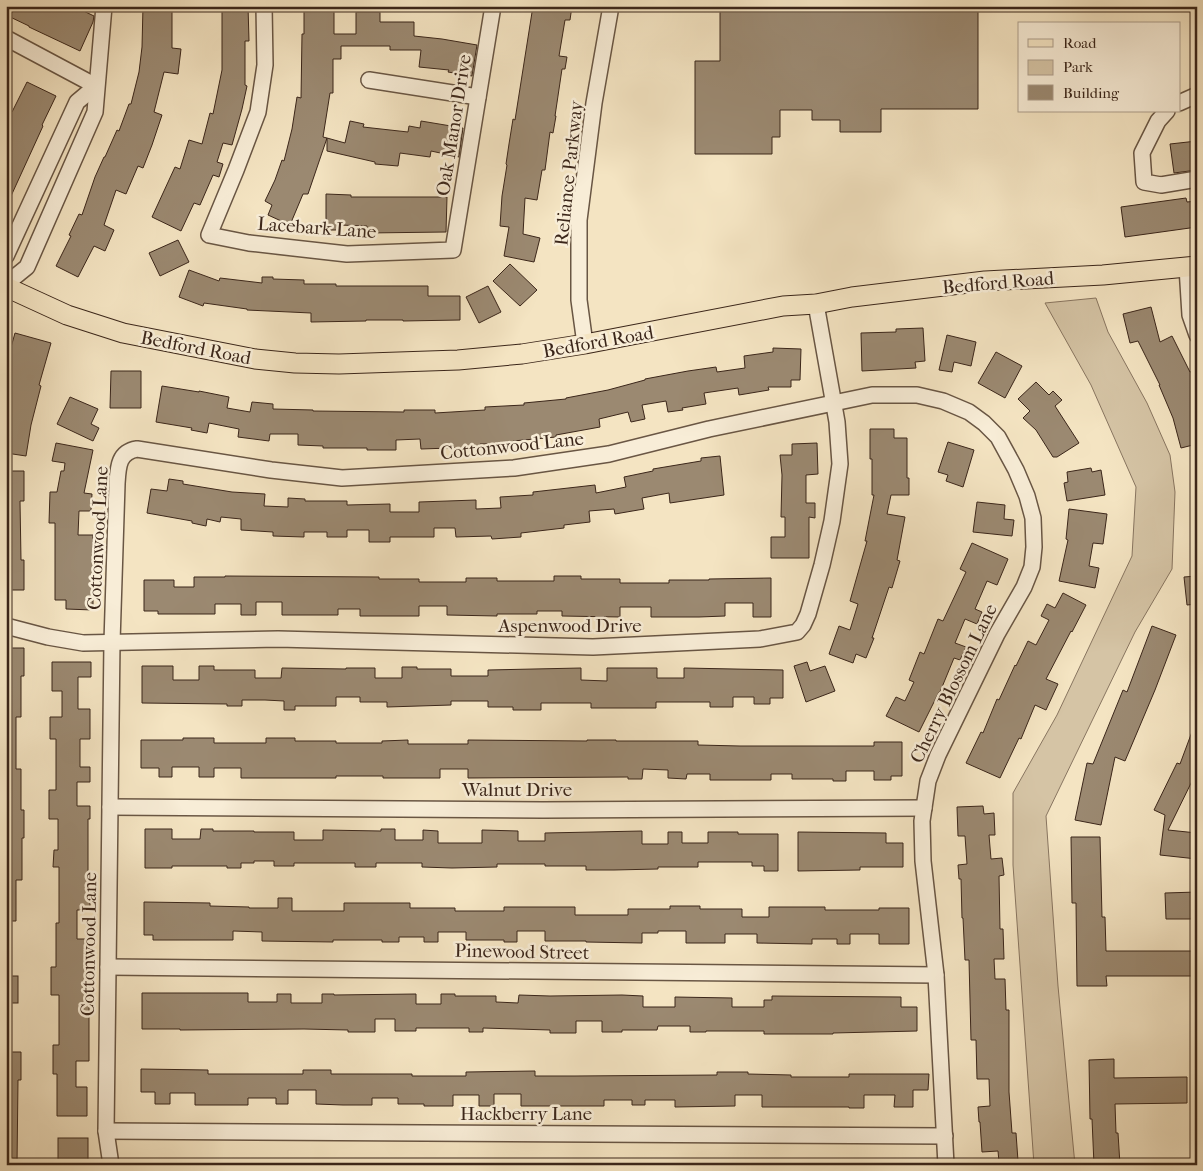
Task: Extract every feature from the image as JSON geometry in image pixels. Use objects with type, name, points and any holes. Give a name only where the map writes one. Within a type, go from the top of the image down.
[{"type":"main road","name":"Bedford Road","points":[[6,288],[67,315],[123,334],[255,359],[339,364],[458,360],[522,354],[585,344],[783,306],[816,304],[852,297],[985,281],[1103,275],[1192,266]]},
{"type":"street","points":[[6,284],[27,267],[95,112],[104,6]]},
{"type":"street","name":"Lacebark Lane","points":[[264,6],[265,65],[258,112],[209,235],[249,243],[347,254],[453,250]]},
{"type":"street","name":"Oak Manor Drive","points":[[453,250],[493,6]]},
{"type":"street","name":"Reliance Parkway","points":[[585,344],[579,300],[579,220],[594,103],[612,6]]},
{"type":"street","points":[[6,38],[96,86]]},
{"type":"street","points":[[369,80],[478,97]]},
{"type":"street","points":[[6,256],[77,102],[96,86]]},
{"type":"street","points":[[1180,103],[1197,95]]},
{"type":"street","points":[[1166,112],[1158,121],[1142,153],[1144,182],[1161,185],[1197,179]]},
{"type":"street","points":[[42,176],[62,184]]},
{"type":"street","points":[[1192,266],[1190,315],[1197,336]]},
{"type":"street","name":"Aspenwood Drive","points":[[6,626],[48,637],[82,643],[278,639],[593,647],[760,639],[797,632],[808,614],[822,565],[832,520],[840,464],[837,422],[816,304]]},
{"type":"street","name":"Cherry Blossom Lane","points":[[834,403],[872,395],[917,395],[943,401],[969,412],[998,437],[1016,470],[1027,496],[1033,518],[1034,547],[1032,567],[1024,587],[997,634],[938,755],[928,781],[922,820],[923,861],[936,975],[946,1165]]},
{"type":"street","name":"Cottonwood Lane","points":[[111,1165],[106,1131],[112,642],[117,484],[118,466],[122,458],[130,450],[137,449],[271,470],[342,478],[514,468],[609,454],[709,429],[834,403]]},
{"type":"street","name":"Walnut Drive","points":[[110,806],[543,810],[924,808]]},
{"type":"street","name":"Pinewood Street","points":[[108,967],[936,975]]},
{"type":"street","name":"Hackberry Lane","points":[[106,1131],[945,1136]]},
{"type":"green space","points":[[1096,298],[1108,332],[1147,403],[1170,455],[1175,492],[1172,569],[1135,632],[1046,816],[1058,986],[1075,1165],[1034,1165],[1013,865],[1013,793],[1057,715],[1132,556],[1136,487],[1091,385],[1045,303]]},
{"type":"building","points":[[6,6],[73,6],[94,16],[80,51],[6,15]]},
{"type":"building","points":[[143,6],[172,6],[172,48],[181,49],[178,74],[164,72],[154,112],[162,115],[143,168],[138,166],[126,194],[116,190],[104,225],[114,230],[105,251],[94,246],[78,277],[56,266],[71,236],[69,235],[79,214],[82,215],[104,157],[117,130],[119,131],[129,104],[131,104],[139,72]]},
{"type":"building","points":[[222,6],[248,6],[249,41],[245,41],[245,85],[247,86],[232,145],[223,143],[217,162],[223,164],[219,177],[213,175],[200,205],[194,203],[181,231],[152,217],[175,167],[180,169],[189,140],[202,144],[210,113],[213,114],[222,70]]},
{"type":"building","points":[[304,6],[334,6],[334,34],[356,34],[356,12],[380,12],[380,22],[414,22],[414,36],[477,45],[472,76],[448,72],[449,70],[419,67],[421,50],[390,50],[390,46],[341,46],[341,59],[333,59],[333,93],[330,93],[323,137],[327,138],[308,194],[303,194],[290,225],[268,215],[272,205],[265,201],[282,160],[284,161],[297,97],[301,98]]},
{"type":"building","points":[[533,6],[572,6],[570,20],[565,20],[559,56],[567,57],[565,69],[562,69],[556,116],[553,133],[550,132],[545,170],[542,170],[537,200],[525,198],[523,234],[540,238],[534,262],[504,256],[509,227],[500,226],[509,144],[513,119],[515,120]]},
{"type":"building","points":[[720,6],[978,6],[978,109],[881,109],[881,132],[840,132],[840,120],[812,120],[812,110],[780,110],[780,137],[772,137],[772,154],[695,154],[695,61],[720,61]]},
{"type":"building","points":[[27,82],[56,96],[6,207],[6,109],[12,112]]},
{"type":"building","points":[[350,121],[364,124],[363,127],[408,132],[409,126],[420,128],[421,121],[463,128],[459,157],[431,151],[430,157],[400,153],[398,166],[375,164],[375,162],[327,151],[327,138],[345,143]]},
{"type":"building","points":[[1197,141],[1197,170],[1174,173],[1170,144]]},
{"type":"building","points":[[326,194],[351,195],[351,197],[447,197],[446,232],[367,233],[367,226],[339,225],[339,230],[326,230]]},
{"type":"building","points":[[1186,198],[1187,202],[1197,201],[1197,227],[1125,237],[1121,207]]},
{"type":"building","points":[[178,240],[189,262],[160,276],[149,253]]},
{"type":"building","points":[[510,264],[537,290],[520,306],[493,281]]},
{"type":"building","points":[[189,270],[219,281],[220,278],[262,283],[262,277],[273,277],[273,279],[304,280],[304,284],[336,284],[336,286],[428,286],[428,296],[460,296],[460,320],[311,322],[311,313],[247,310],[204,303],[203,306],[179,297]]},
{"type":"building","points":[[488,286],[501,312],[479,323],[466,297]]},
{"type":"building","points":[[1151,307],[1160,342],[1172,336],[1190,372],[1194,371],[1197,378],[1197,444],[1181,448],[1173,418],[1160,385],[1138,341],[1130,343],[1123,314]]},
{"type":"building","points":[[923,328],[925,361],[915,362],[916,368],[862,371],[861,333],[896,332],[896,329]]},
{"type":"building","points":[[15,333],[51,343],[39,385],[41,386],[31,425],[26,456],[6,453],[6,406],[9,394],[6,393],[6,365]]},
{"type":"building","points":[[947,335],[976,342],[971,366],[954,362],[952,372],[939,370]]},
{"type":"building","points":[[773,348],[801,349],[800,380],[791,380],[791,387],[768,387],[769,390],[739,395],[738,388],[704,393],[706,404],[682,408],[683,410],[668,412],[666,401],[642,405],[645,419],[631,422],[628,412],[599,419],[600,427],[556,435],[556,437],[513,441],[513,443],[480,444],[480,447],[421,449],[420,439],[396,440],[396,450],[323,448],[323,446],[298,445],[298,434],[270,434],[269,441],[238,437],[239,429],[209,423],[207,433],[191,430],[192,428],[156,422],[162,386],[229,397],[227,408],[250,412],[252,402],[273,404],[273,409],[313,411],[404,412],[404,410],[435,410],[435,413],[485,410],[485,407],[524,405],[524,403],[566,399],[608,390],[645,379],[688,371],[716,367],[717,372],[745,368],[744,356],[773,352]]},
{"type":"building","points":[[996,352],[1022,366],[1005,398],[978,383]]},
{"type":"building","points":[[111,371],[141,371],[141,408],[110,408]]},
{"type":"building","points":[[1036,382],[1049,395],[1053,391],[1062,400],[1055,406],[1079,443],[1057,457],[1053,457],[1036,430],[1023,418],[1030,411],[1018,399]]},
{"type":"building","points":[[70,397],[98,409],[91,424],[99,428],[93,441],[57,424]]},
{"type":"building","points":[[870,429],[894,429],[894,438],[907,438],[909,495],[891,495],[887,514],[905,517],[897,560],[900,561],[892,588],[889,587],[866,658],[856,654],[853,663],[829,654],[839,626],[850,630],[858,604],[850,601],[867,541],[865,541],[874,495],[872,495]]},
{"type":"building","points":[[948,442],[974,450],[963,487],[946,481],[948,475],[938,472]]},
{"type":"building","points":[[56,443],[93,450],[84,493],[92,494],[91,511],[79,511],[78,535],[93,535],[93,610],[66,609],[66,600],[55,600],[55,523],[49,523],[50,492],[57,492],[61,471],[64,471],[65,463],[52,461]]},
{"type":"building","points":[[817,443],[818,474],[806,475],[806,503],[815,503],[815,518],[809,517],[809,558],[771,558],[771,537],[785,537],[785,517],[781,517],[782,475],[780,455],[792,455],[792,444]]},
{"type":"building","points":[[720,456],[724,495],[670,503],[669,493],[642,498],[644,509],[615,514],[614,509],[589,511],[590,522],[564,525],[564,528],[521,533],[521,537],[492,539],[491,536],[456,537],[455,528],[434,528],[434,537],[390,537],[390,542],[369,542],[369,530],[347,530],[347,537],[327,537],[327,532],[304,532],[304,537],[273,536],[273,532],[241,530],[241,519],[221,517],[220,522],[207,519],[206,526],[192,523],[192,521],[147,513],[151,489],[167,491],[169,479],[183,481],[183,484],[232,492],[265,494],[264,506],[288,507],[288,498],[305,499],[305,501],[347,501],[347,505],[390,504],[390,512],[419,512],[419,502],[476,500],[476,509],[501,508],[500,497],[533,495],[533,492],[595,485],[596,493],[626,487],[624,477],[653,471],[653,469],[701,461],[701,458]]},
{"type":"building","points":[[1091,468],[1092,472],[1101,470],[1105,495],[1067,501],[1064,483],[1068,482],[1067,472]]},
{"type":"building","points":[[6,471],[24,471],[24,501],[20,501],[21,560],[24,560],[24,590],[6,590]]},
{"type":"building","points":[[977,502],[1005,505],[1004,519],[1014,520],[1012,536],[973,532]]},
{"type":"building","points":[[1069,509],[1107,514],[1103,544],[1093,543],[1089,566],[1099,568],[1095,588],[1059,581],[1068,540],[1066,539]]},
{"type":"building","points":[[972,543],[1008,559],[997,585],[987,581],[975,609],[982,612],[977,624],[965,619],[955,643],[966,647],[960,660],[954,658],[940,692],[919,732],[886,716],[896,697],[905,701],[914,682],[909,680],[920,652],[924,654],[938,619],[943,621],[966,572],[960,569]]},
{"type":"building","points":[[554,576],[581,576],[581,579],[620,579],[620,583],[669,583],[669,580],[771,578],[771,617],[753,617],[753,603],[725,603],[725,616],[699,617],[651,617],[651,607],[620,607],[620,617],[562,616],[562,611],[537,611],[537,614],[497,614],[497,616],[447,615],[447,606],[419,606],[419,616],[360,616],[360,609],[338,609],[338,615],[282,615],[282,602],[256,602],[256,615],[241,615],[241,604],[215,604],[215,614],[158,614],[158,611],[144,611],[144,580],[174,580],[174,587],[194,587],[194,577],[379,577],[379,579],[419,579],[419,582],[466,582],[466,578],[497,578],[497,581],[554,581]]},
{"type":"building","points":[[1197,576],[1197,604],[1187,605],[1184,577]]},
{"type":"building","points":[[1063,593],[1086,605],[1046,679],[1058,684],[1046,710],[1035,705],[1021,739],[1019,738],[1000,778],[966,763],[981,732],[983,733],[997,699],[999,700],[1028,641],[1036,645],[1049,620],[1041,616],[1047,604],[1055,608]]},
{"type":"building","points":[[1152,626],[1176,635],[1155,690],[1125,761],[1115,757],[1101,825],[1075,820],[1087,763],[1093,764],[1123,690],[1127,692]]},
{"type":"building","points":[[6,648],[24,648],[24,676],[21,676],[21,717],[16,717],[16,769],[21,769],[21,810],[24,810],[24,838],[22,838],[22,880],[16,880],[16,921],[6,921]]},
{"type":"building","points":[[52,662],[91,662],[91,677],[78,677],[78,709],[90,709],[90,739],[80,739],[80,767],[90,767],[90,782],[77,782],[77,806],[90,806],[90,819],[88,819],[88,881],[90,881],[90,910],[77,910],[77,939],[89,939],[89,1061],[76,1061],[76,1087],[87,1087],[87,1116],[57,1116],[57,1074],[53,1074],[53,1045],[59,1045],[59,995],[51,995],[51,967],[56,967],[56,923],[59,923],[59,867],[53,867],[54,850],[58,850],[58,819],[49,819],[49,790],[56,790],[56,739],[50,739],[50,717],[62,717],[62,691],[52,691]]},
{"type":"building","points":[[807,662],[810,671],[825,666],[835,691],[806,702],[794,666]]},
{"type":"building","points":[[142,666],[173,666],[173,680],[199,680],[199,666],[214,666],[214,670],[255,670],[255,678],[281,678],[282,668],[375,668],[375,678],[402,678],[402,667],[451,669],[451,676],[488,676],[488,670],[581,668],[581,680],[607,681],[607,668],[657,668],[657,678],[684,678],[684,668],[783,670],[783,698],[770,698],[770,704],[754,704],[754,697],[733,697],[733,707],[710,707],[710,702],[656,702],[656,708],[591,708],[591,703],[541,703],[541,710],[513,710],[513,707],[488,707],[488,701],[451,701],[451,705],[387,707],[387,702],[360,702],[360,697],[336,697],[336,706],[295,706],[295,710],[284,710],[284,701],[265,700],[242,700],[242,706],[227,706],[227,704],[142,703]]},
{"type":"building","points":[[1196,721],[1197,771],[1168,830],[1197,833],[1197,859],[1160,855],[1165,815],[1154,810],[1177,763],[1180,764]]},
{"type":"building","points":[[183,738],[214,738],[214,743],[266,743],[266,738],[295,738],[295,741],[336,741],[336,743],[382,743],[382,741],[408,740],[408,744],[468,744],[468,740],[616,740],[698,741],[698,745],[740,746],[874,746],[874,742],[902,742],[902,776],[891,776],[891,780],[874,780],[874,771],[846,771],[846,781],[833,781],[833,779],[792,779],[792,774],[771,774],[771,780],[710,780],[710,774],[687,774],[686,779],[668,778],[668,770],[643,769],[642,779],[628,779],[628,777],[468,778],[468,769],[440,769],[440,778],[336,776],[336,778],[241,778],[241,768],[214,768],[214,777],[199,777],[199,767],[172,767],[172,777],[159,777],[159,768],[141,768],[141,740],[183,740]]},
{"type":"building","points":[[983,806],[984,814],[994,813],[995,835],[989,835],[991,859],[1002,858],[1004,875],[999,876],[1000,929],[1003,929],[1004,959],[994,959],[995,979],[1005,979],[1006,1010],[1009,1010],[1009,1092],[1012,1133],[1016,1133],[1018,1161],[999,1162],[998,1151],[982,1152],[979,1122],[978,1107],[990,1106],[989,1079],[977,1079],[976,1040],[971,1040],[969,960],[965,960],[961,879],[959,879],[958,865],[967,864],[965,836],[958,836],[957,807]]},
{"type":"building","points":[[145,829],[172,829],[172,839],[200,839],[201,829],[213,829],[213,831],[294,832],[294,840],[323,840],[323,830],[381,831],[381,829],[395,829],[395,840],[423,840],[423,830],[438,831],[438,843],[482,843],[482,830],[518,831],[518,841],[545,841],[545,833],[642,831],[642,844],[668,844],[668,832],[682,832],[682,843],[708,843],[708,832],[778,834],[778,871],[764,871],[764,866],[752,866],[752,862],[698,862],[698,867],[614,870],[586,870],[586,866],[545,866],[545,864],[497,864],[497,867],[452,868],[422,867],[422,863],[376,863],[376,867],[355,867],[355,863],[294,863],[294,866],[274,866],[274,861],[241,863],[241,868],[227,868],[227,866],[172,866],[172,868],[145,868]]},
{"type":"building","points":[[798,832],[886,833],[886,843],[903,843],[903,867],[860,867],[860,870],[798,871]]},
{"type":"building","points":[[1071,837],[1100,837],[1102,917],[1105,917],[1106,951],[1197,951],[1197,976],[1106,976],[1107,986],[1077,986],[1076,903],[1072,903]]},
{"type":"building","points":[[1197,892],[1197,919],[1166,919],[1165,893]]},
{"type":"building","points":[[278,898],[292,898],[292,911],[344,911],[344,903],[410,903],[410,908],[455,908],[455,911],[504,911],[504,907],[575,907],[575,915],[628,915],[628,909],[670,909],[670,906],[700,906],[700,909],[742,909],[742,917],[769,917],[769,907],[825,907],[825,910],[909,908],[909,944],[879,944],[879,934],[850,934],[850,944],[837,944],[837,939],[812,939],[812,944],[757,943],[757,934],[725,934],[725,943],[686,943],[686,931],[642,933],[642,943],[545,941],[545,931],[517,931],[517,942],[466,940],[466,932],[438,932],[438,942],[424,942],[424,937],[399,937],[399,942],[382,942],[382,940],[333,940],[333,942],[262,941],[262,932],[233,931],[233,940],[153,940],[153,935],[144,935],[144,902],[210,903],[210,906],[278,908]]},
{"type":"building","points":[[6,976],[18,976],[18,1003],[6,1003]]},
{"type":"building","points":[[142,993],[248,993],[248,1002],[277,1002],[277,994],[291,994],[291,1003],[322,1003],[322,994],[416,994],[416,1004],[441,1004],[441,994],[496,996],[496,1002],[518,1003],[519,995],[622,995],[643,996],[643,1007],[675,1007],[675,997],[732,998],[732,1007],[764,1007],[764,1000],[772,1000],[772,996],[901,997],[901,1007],[917,1007],[917,1031],[764,1034],[764,1031],[690,1032],[690,1026],[658,1026],[657,1030],[602,1032],[602,1021],[576,1021],[576,1033],[550,1033],[550,1030],[483,1028],[483,1032],[469,1032],[469,1028],[416,1028],[416,1031],[395,1031],[395,1019],[375,1019],[375,1032],[304,1029],[142,1029]]},
{"type":"building","points":[[6,1052],[21,1052],[21,1080],[18,1080],[17,1165],[6,1165]]},
{"type":"building","points":[[1114,1059],[1114,1078],[1187,1077],[1187,1103],[1115,1104],[1120,1165],[1094,1165],[1092,1119],[1090,1119],[1089,1060]]},
{"type":"building","points":[[141,1069],[208,1070],[208,1074],[303,1074],[303,1070],[331,1070],[331,1074],[412,1074],[412,1076],[466,1076],[466,1072],[535,1071],[535,1076],[717,1075],[717,1072],[748,1072],[748,1074],[791,1075],[791,1077],[849,1077],[849,1074],[929,1074],[928,1090],[913,1090],[913,1107],[894,1107],[895,1095],[864,1095],[864,1108],[762,1107],[762,1095],[735,1095],[735,1106],[675,1107],[675,1100],[645,1100],[645,1105],[632,1105],[632,1100],[604,1100],[604,1106],[521,1106],[521,1094],[494,1094],[494,1106],[479,1106],[479,1095],[453,1095],[453,1106],[398,1104],[398,1098],[372,1098],[372,1105],[343,1105],[316,1104],[316,1090],[288,1090],[288,1104],[276,1104],[276,1098],[248,1098],[248,1105],[195,1105],[195,1093],[170,1093],[170,1104],[155,1104],[155,1092],[141,1092]]},
{"type":"building","points":[[58,1138],[88,1138],[88,1165],[58,1165]]}]
